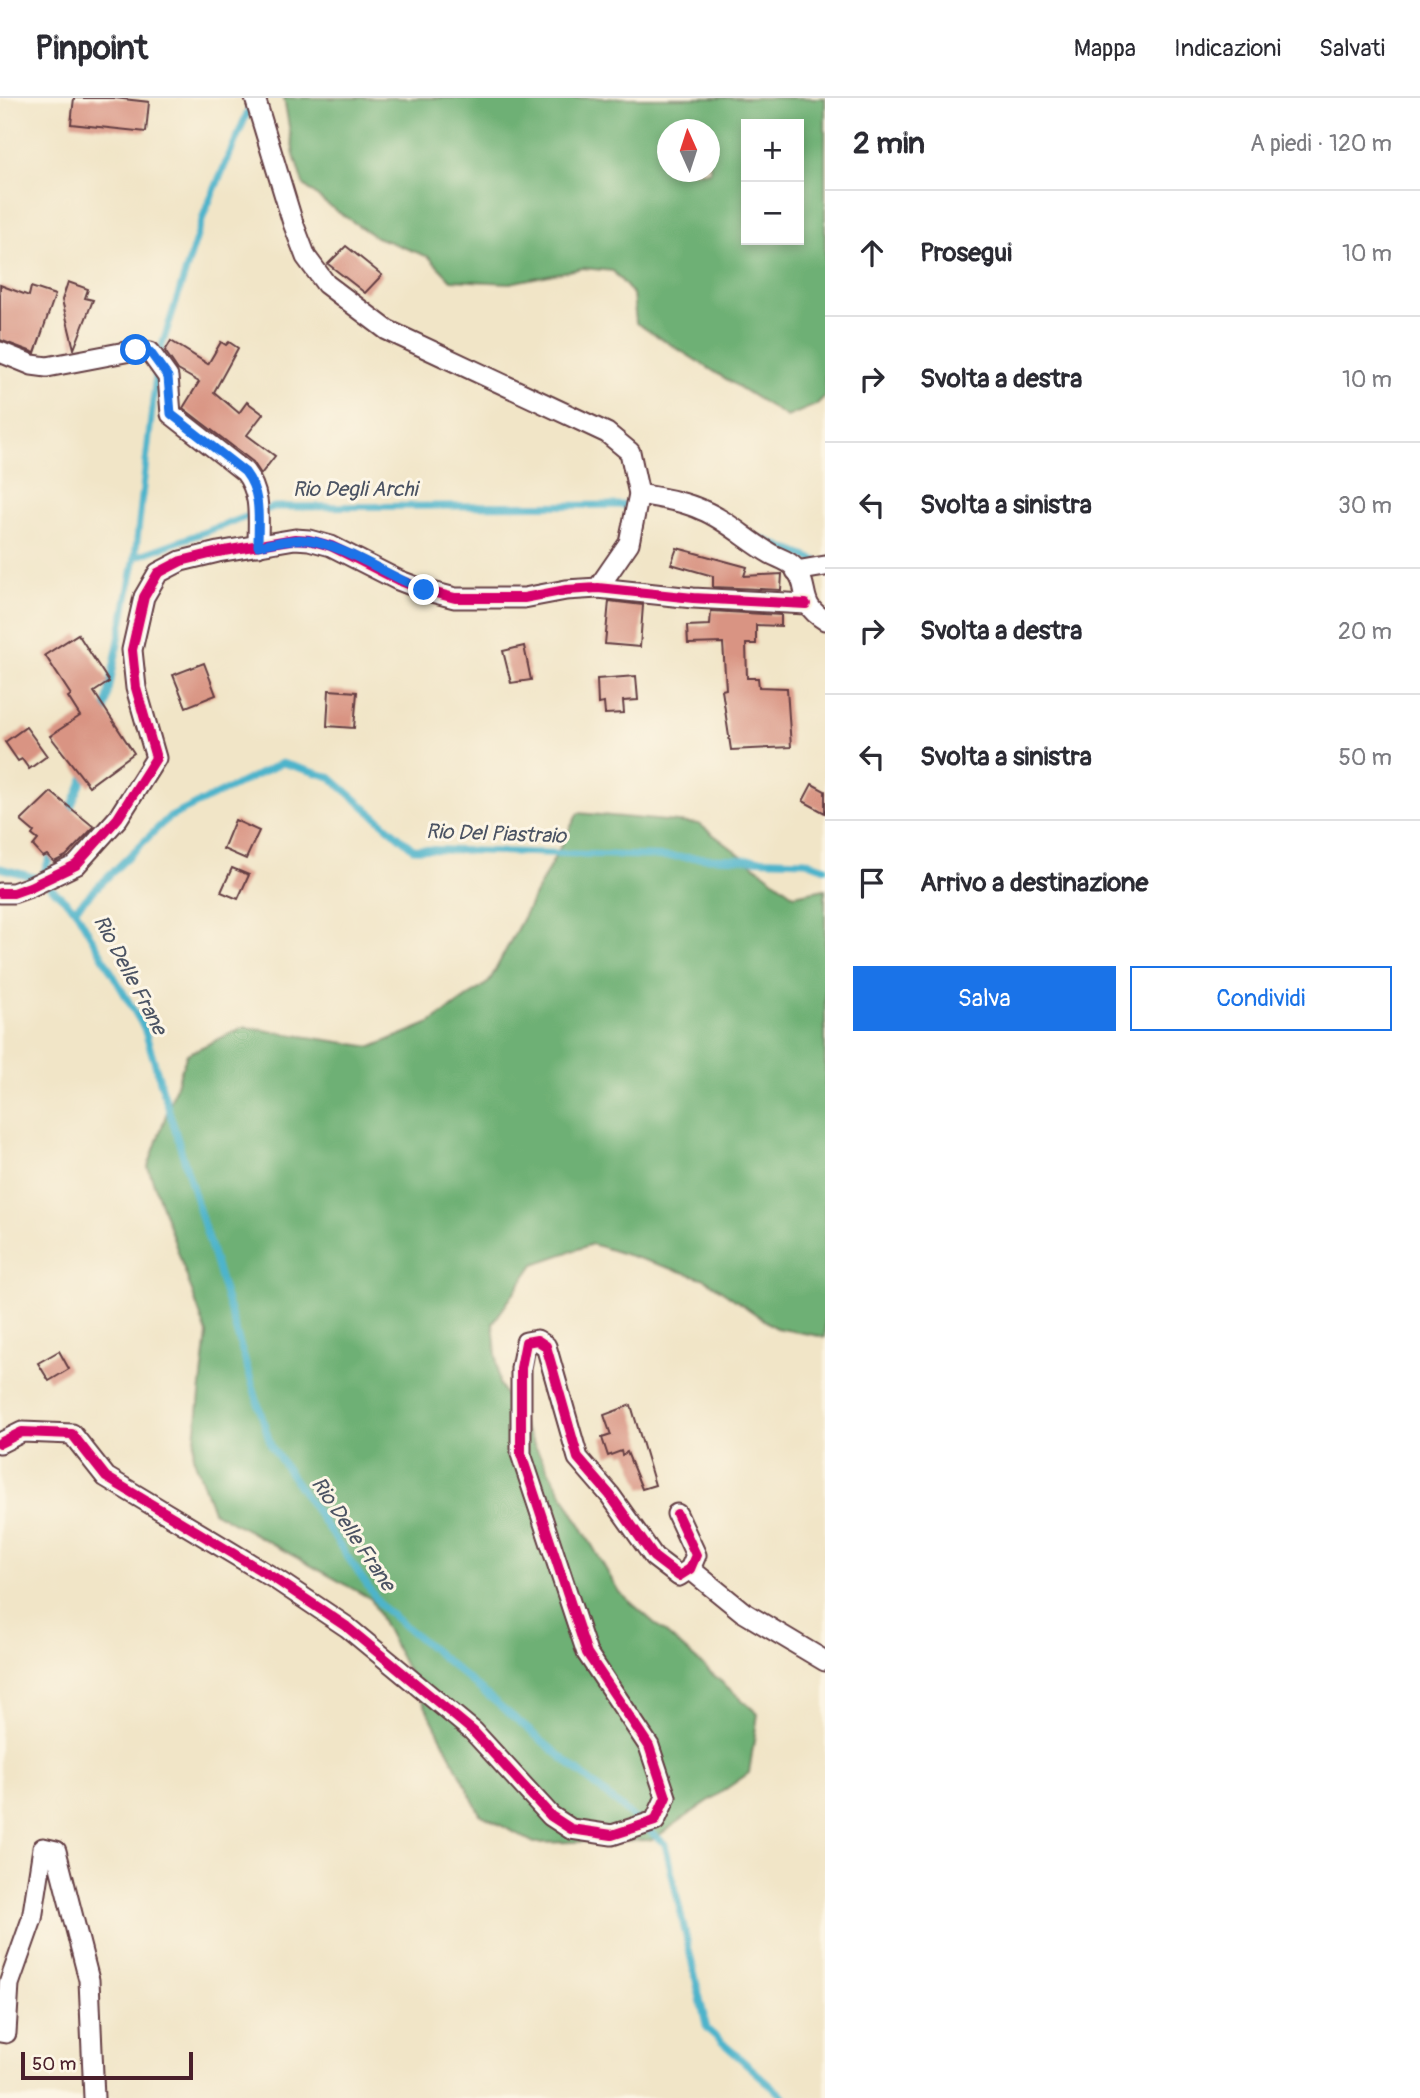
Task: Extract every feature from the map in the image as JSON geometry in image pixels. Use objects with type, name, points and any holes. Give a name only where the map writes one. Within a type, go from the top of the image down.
[{"type":"street","points":[[255,98],[293,223],[306,257],[326,284],[387,330],[607,433],[630,452],[639,494],[629,543],[597,587]]},
{"type":"street","points":[[0,352],[32,365],[47,367],[136,350],[150,352],[168,377],[171,414],[245,472],[254,483],[257,492],[258,546]]},
{"type":"street","points":[[639,494],[704,510],[771,554],[792,564],[805,590],[806,604],[825,620]]},
{"type":"street","points":[[0,893],[13,893],[30,887],[76,865],[118,818],[156,758],[136,688],[132,650],[144,597],[158,573],[181,561],[295,539],[331,546],[398,580],[456,598],[524,598],[597,587],[693,598],[806,604]]},
{"type":"street","points":[[796,571],[825,566]]},
{"type":"street","points":[[0,1443],[22,1432],[72,1434],[106,1478],[277,1580],[347,1627],[473,1731],[551,1816],[571,1829],[611,1835],[655,1821],[666,1797],[649,1746],[587,1653],[522,1454],[521,1368],[526,1342],[537,1340],[546,1346],[578,1458],[610,1495],[654,1557],[679,1576],[690,1569],[696,1555],[677,1514]]},
{"type":"street","points":[[690,1569],[743,1612],[825,1661]]},
{"type":"street","points":[[0,2032],[6,2033],[9,1984],[32,1919],[43,1848],[57,1851],[89,1980],[94,2098]]},
{"type":"green space","points":[[284,98],[825,98],[825,396],[816,405],[787,417],[636,323],[633,294],[613,271],[583,268],[510,283],[451,280],[429,257],[374,236],[325,203],[303,184],[294,155]]},
{"type":"green space","points":[[578,813],[699,824],[794,895],[825,889],[825,1337],[776,1328],[705,1279],[592,1244],[534,1264],[493,1323],[499,1384],[619,1592],[758,1714],[749,1773],[652,1840],[534,1843],[480,1814],[371,1599],[213,1511],[193,1456],[207,1334],[148,1167],[187,1054],[244,1027],[372,1047],[430,1023],[489,982]]},
{"type":"building","points":[[74,98],[114,98],[149,102],[146,132],[71,124]]},
{"type":"building","points":[[346,246],[382,275],[365,293],[328,264]]},
{"type":"building","points":[[68,282],[88,289],[85,298],[93,300],[74,349],[62,300]]},
{"type":"building","points":[[0,285],[29,296],[31,287],[55,295],[35,353],[0,340]]},
{"type":"building","points":[[171,341],[208,364],[221,342],[226,345],[229,342],[238,348],[214,392],[239,413],[247,402],[263,414],[247,435],[275,456],[261,474],[253,462],[183,408],[199,382],[178,370],[165,351]]},
{"type":"building","points":[[677,548],[747,567],[744,576],[782,574],[781,590],[713,587],[713,576],[671,564]]},
{"type":"building","points":[[609,601],[643,605],[640,647],[605,644]]},
{"type":"building","points":[[711,611],[781,615],[781,626],[756,625],[756,644],[746,644],[747,678],[758,678],[759,687],[787,688],[791,747],[731,750],[722,690],[726,689],[723,643],[688,644],[687,626],[710,625]]},
{"type":"building","points":[[78,634],[109,682],[94,692],[134,753],[89,786],[50,736],[80,716],[68,697],[71,695],[45,655]]},
{"type":"building","points":[[524,646],[531,680],[511,683],[503,651]]},
{"type":"building","points":[[204,663],[216,695],[186,707],[173,675]]},
{"type":"building","points":[[636,676],[638,700],[623,701],[624,713],[605,714],[604,703],[598,704],[597,679]]},
{"type":"building","points":[[329,690],[357,692],[354,728],[327,726]]},
{"type":"building","points":[[26,727],[47,756],[29,769],[22,759],[18,761],[5,742]]},
{"type":"building","points":[[812,784],[825,791],[825,813],[803,801]]},
{"type":"building","points":[[51,792],[94,827],[66,856],[54,862],[47,855],[43,857],[33,846],[38,840],[32,835],[34,832],[21,821]]},
{"type":"building","points":[[235,820],[259,831],[246,859],[223,849]]},
{"type":"building","points":[[232,868],[249,875],[238,899],[221,892]]},
{"type":"building","points":[[59,1351],[69,1369],[49,1381],[38,1363]]},
{"type":"building","points":[[631,1405],[655,1485],[642,1489],[627,1452],[622,1455],[621,1451],[608,1456],[602,1438],[611,1435],[604,1415]]},
{"type":"waterway","points":[[135,557],[158,358],[204,214],[252,102]]},
{"type":"waterway","name":"Rio Degli Archi","points":[[104,716],[135,557],[274,507],[636,505]]},
{"type":"waterway","name":"Rio Degli Archi","points":[[760,538],[817,561]]},
{"type":"waterway","name":"Rio Del Piastraio","points":[[75,909],[168,818],[282,763],[330,777],[413,849],[806,861],[825,868]]},
{"type":"waterway","name":"Rio Degli Archi","points":[[68,814],[87,770]]},
{"type":"waterway","name":"Rio Degli Archi","points":[[41,878],[53,851]]},
{"type":"waterway","name":"Rio Delle Frane","points":[[0,868],[41,879],[75,909],[144,1028],[271,1446],[382,1607],[665,1844],[707,2029],[785,2098]]},
{"type":"cycle path","points":[[0,893],[13,893],[30,887],[76,865],[118,818],[156,758],[136,688],[132,650],[144,597],[158,573],[181,561],[295,539],[331,546],[398,580],[455,598],[524,598],[566,590],[598,588],[693,598],[806,604]]},
{"type":"cycle path","points":[[0,1443],[22,1432],[72,1434],[106,1477],[277,1580],[347,1627],[473,1731],[551,1816],[571,1829],[612,1835],[655,1821],[666,1797],[649,1746],[587,1653],[521,1454],[521,1368],[526,1342],[537,1340],[546,1346],[578,1458],[610,1495],[654,1557],[679,1576],[690,1569],[696,1555],[677,1514]]},
{"type":"route","points":[[136,350],[150,352],[168,377],[171,414],[245,472],[254,483],[257,492],[258,546],[295,539],[309,540],[331,546],[424,590]]}]
